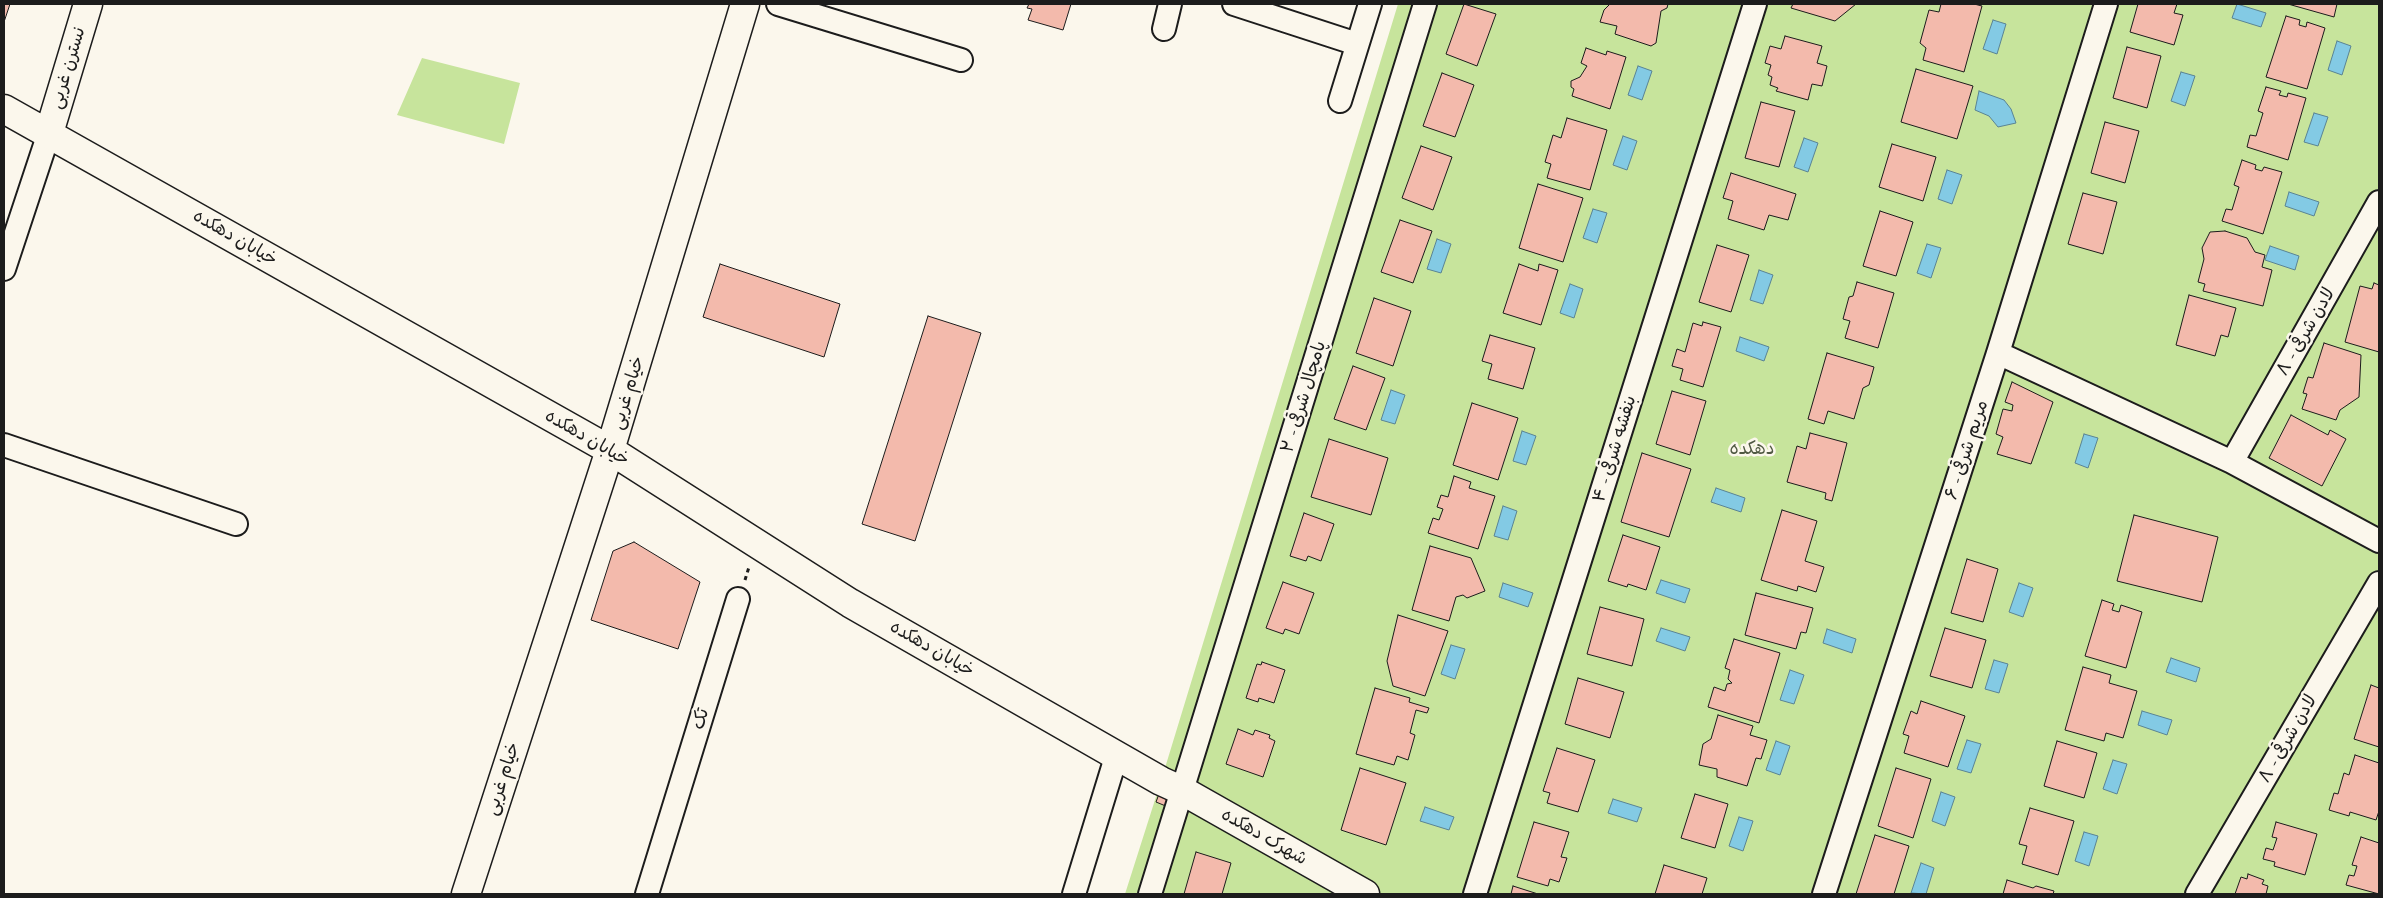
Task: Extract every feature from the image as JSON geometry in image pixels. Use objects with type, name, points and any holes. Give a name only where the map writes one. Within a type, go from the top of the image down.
[{"type":"street","name":"نسترن غربی","points":[[49,133],[88,4]]},
{"type":"street","name":"خیام غربی","points":[[466,894],[610,450],[746,4]]},
{"type":"street","points":[[778,4],[961,60]]},
{"type":"street","points":[[1164,29],[1170,4]]},
{"type":"street","points":[[1234,4],[1357,44]]},
{"type":"street","points":[[1340,101],[1370,4]]},
{"type":"street","name":"پامچال شرقی - ۲","points":[[1150,894],[1172,786],[1425,4]]},
{"type":"street","name":"بنفشه شرقی - ۴","points":[[1475,894],[1755,4]]},
{"type":"street","name":"مریم شرقی - ۶","points":[[1824,894],[1998,352],[2106,4]]},
{"type":"street","name":"خیابان دهکده","points":[[4,109],[610,450],[850,603],[1172,786]]},
{"type":"street","points":[[4,269],[49,133]]},
{"type":"street","name":"لادن شرقی - ۸","points":[[2232,462],[2379,202]]},
{"type":"street","points":[[1998,352],[2232,462],[2379,540]]},
{"type":"street","points":[[4,444],[236,524]]},
{"type":"street","name":"لادن شرقی - ۸","points":[[2197,894],[2379,583]]},
{"type":"street","name":"تک","points":[[647,894],[738,599]]},
{"type":"street","points":[[1074,894],[1117,754]]},
{"type":"street","name":"شهرک دهکده","points":[[1172,786],[1365,894]]},
{"type":"path","points":[[738,599],[758,544]]},
{"type":"green space","name":"دهکده","points":[[1398,4],[2379,4],[2379,894],[1125,894]]},
{"type":"green space","points":[[422,58],[520,83],[504,144],[397,115]]},
{"type":"water","points":[[2237,4],[2266,13],[2261,27],[2232,18]]},
{"type":"water","points":[[1993,20],[2006,24],[1997,54],[1983,49]]},
{"type":"water","points":[[2337,41],[2351,46],[2342,75],[2328,70]]},
{"type":"water","points":[[1638,66],[1652,71],[1642,100],[1628,95]]},
{"type":"water","points":[[2181,72],[2195,76],[2185,106],[2171,101]]},
{"type":"water","points":[[1979,91],[2004,100],[2011,109],[2016,123],[1998,127],[1989,116],[1975,110]]},
{"type":"water","points":[[2314,113],[2328,117],[2318,146],[2304,142]]},
{"type":"water","points":[[1623,136],[1637,141],[1627,170],[1613,165]]},
{"type":"water","points":[[1804,138],[1818,143],[1808,172],[1794,167]]},
{"type":"water","points":[[1947,170],[1962,175],[1952,204],[1938,199]]},
{"type":"water","points":[[2289,192],[2319,202],[2314,216],[2285,206]]},
{"type":"water","points":[[1593,209],[1607,213],[1597,243],[1583,238]]},
{"type":"water","points":[[1437,239],[1451,244],[1441,273],[1427,269]]},
{"type":"water","points":[[1927,244],[1941,248],[1931,278],[1917,273]]},
{"type":"water","points":[[2270,246],[2299,256],[2295,270],[2265,260]]},
{"type":"water","points":[[1759,270],[1773,275],[1763,304],[1750,300]]},
{"type":"water","points":[[1570,284],[1583,289],[1574,318],[1560,313]]},
{"type":"water","points":[[1740,337],[1769,347],[1764,361],[1736,351]]},
{"type":"water","points":[[1391,390],[1405,395],[1395,424],[1381,420]]},
{"type":"water","points":[[1522,431],[1536,436],[1526,465],[1513,461]]},
{"type":"water","points":[[2084,434],[2098,438],[2088,468],[2075,463]]},
{"type":"water","points":[[1716,488],[1745,498],[1741,512],[1711,502]]},
{"type":"water","points":[[1503,506],[1517,511],[1508,540],[1494,536]]},
{"type":"water","points":[[1661,580],[1690,589],[1685,603],[1656,593]]},
{"type":"water","points":[[1503,583],[1533,593],[1528,607],[1499,597]]},
{"type":"water","points":[[2019,583],[2033,588],[2023,617],[2009,612]]},
{"type":"water","points":[[1661,628],[1690,637],[1685,651],[1656,641]]},
{"type":"water","points":[[1827,629],[1856,639],[1852,653],[1823,643]]},
{"type":"water","points":[[1451,645],[1465,649],[1455,679],[1441,674]]},
{"type":"water","points":[[2171,658],[2200,668],[2196,682],[2166,672]]},
{"type":"water","points":[[1994,660],[2008,664],[1999,693],[1985,689]]},
{"type":"water","points":[[1790,670],[1804,675],[1794,704],[1780,700]]},
{"type":"water","points":[[2142,711],[2172,720],[2167,735],[2138,725]]},
{"type":"water","points":[[1967,740],[1981,744],[1971,773],[1957,769]]},
{"type":"water","points":[[1776,741],[1790,746],[1780,775],[1766,770]]},
{"type":"water","points":[[2113,760],[2127,764],[2117,794],[2103,789]]},
{"type":"water","points":[[1941,792],[1955,797],[1945,826],[1932,821]]},
{"type":"water","points":[[1613,799],[1642,808],[1637,822],[1608,813]]},
{"type":"water","points":[[1425,807],[1454,817],[1449,830],[1420,821]]},
{"type":"water","points":[[1739,817],[1753,821],[1743,851],[1729,846]]},
{"type":"water","points":[[2084,832],[2098,836],[2089,866],[2075,861]]},
{"type":"water","points":[[1921,863],[1934,868],[1926,894],[1911,893]]},
{"type":"building","points":[[4,4],[10,4],[4,22]]},
{"type":"building","points":[[1029,4],[1071,4],[1063,30],[1028,20],[1032,9],[1027,8]]},
{"type":"building","points":[[1464,4],[1496,14],[1477,66],[1446,54]]},
{"type":"building","points":[[1610,4],[1668,4],[1667,8],[1661,11],[1656,43],[1651,46],[1615,34],[1617,26],[1600,22],[1604,10]]},
{"type":"building","points":[[1793,4],[1856,4],[1835,21],[1791,8]]},
{"type":"building","points":[[1941,4],[1974,4],[1982,6],[1964,72],[1923,60],[1926,48],[1920,43],[1929,10],[1939,12]]},
{"type":"building","points":[[2138,4],[2177,4],[2174,13],[2183,15],[2174,45],[2130,32]]},
{"type":"building","points":[[2288,4],[2337,4],[2334,17]]},
{"type":"building","points":[[2286,16],[2300,20],[2299,25],[2306,27],[2307,22],[2325,28],[2307,89],[2266,77]]},
{"type":"building","points":[[1785,36],[1822,46],[1817,63],[1827,66],[1822,86],[1812,84],[1808,100],[1776,91],[1778,88],[1770,85],[1772,77],[1768,75],[1771,65],[1765,63],[1770,46],[1781,49]]},
{"type":"building","points":[[2127,47],[2161,56],[2147,108],[2113,98]]},
{"type":"building","points":[[1586,48],[1606,55],[1607,51],[1626,57],[1610,109],[1572,96],[1574,89],[1571,87],[1571,81],[1580,77],[1587,66],[1581,63]]},
{"type":"building","points":[[1916,69],[1973,86],[1957,139],[1901,122]]},
{"type":"building","points":[[1442,73],[1474,85],[1455,137],[1423,126]]},
{"type":"building","points":[[2266,87],[2281,91],[2279,95],[2287,97],[2288,93],[2306,98],[2288,160],[2247,147],[2250,135],[2256,136],[2263,113],[2258,111]]},
{"type":"building","points":[[1761,102],[1795,111],[1779,167],[1745,158]]},
{"type":"building","points":[[1567,118],[1607,130],[1590,190],[1547,178],[1551,164],[1545,162],[1553,135],[1561,138]]},
{"type":"building","points":[[2105,122],[2139,131],[2125,183],[2091,173]]},
{"type":"building","points":[[1892,144],[1936,157],[1923,201],[1879,187]]},
{"type":"building","points":[[1421,146],[1452,157],[1433,210],[1402,198]]},
{"type":"building","points":[[2242,160],[2256,165],[2255,169],[2262,171],[2264,167],[2282,172],[2263,234],[2222,221],[2226,209],[2232,210],[2239,187],[2234,185]]},
{"type":"building","points":[[1731,173],[1796,194],[1788,220],[1769,215],[1764,230],[1728,219],[1733,201],[1723,198]]},
{"type":"building","points":[[1538,184],[1583,198],[1563,262],[1519,248]]},
{"type":"building","points":[[2083,193],[2117,202],[2103,254],[2068,244]]},
{"type":"building","points":[[1880,211],[1913,222],[1896,276],[1863,266]]},
{"type":"building","points":[[1400,220],[1432,231],[1413,283],[1381,272]]},
{"type":"building","points":[[2225,231],[2247,238],[2255,252],[2265,255],[2262,267],[2272,270],[2263,306],[2203,291],[2205,284],[2198,282],[2204,259],[2202,248],[2210,232]]},
{"type":"building","points":[[1717,245],[1749,255],[1731,312],[1699,302]]},
{"type":"building","points":[[720,264],[840,304],[824,357],[703,317]]},
{"type":"building","points":[[1519,264],[1538,271],[1539,264],[1558,270],[1541,325],[1503,313]]},
{"type":"building","points":[[1857,282],[1894,293],[1878,348],[1845,338],[1850,321],[1843,319],[1849,297],[1853,296]]},
{"type":"building","points":[[2374,283],[2379,285],[2379,352],[2345,342],[2360,286],[2372,289]]},
{"type":"building","points":[[2189,295],[2236,308],[2228,337],[2221,335],[2215,356],[2176,345]]},
{"type":"building","points":[[1374,298],[1411,311],[1393,366],[1356,353]]},
{"type":"building","points":[[928,316],[981,333],[915,541],[862,524]]},
{"type":"building","points":[[1703,322],[1721,327],[1703,387],[1680,380],[1683,369],[1672,366],[1677,349],[1685,352],[1693,323],[1702,326]]},
{"type":"building","points":[[1490,335],[1535,348],[1523,389],[1488,379],[1492,364],[1482,361]]},
{"type":"building","points":[[2324,343],[2361,355],[2359,397],[2340,410],[2336,420],[2302,409],[2307,394],[2303,393],[2308,377],[2313,378]]},
{"type":"building","points":[[1827,353],[1874,367],[1869,385],[1863,388],[1854,419],[1828,411],[1824,424],[1808,419]]},
{"type":"building","points":[[1353,366],[1385,378],[1366,430],[1334,419]]},
{"type":"building","points":[[2012,382],[2053,402],[2031,464],[1997,454],[2003,437],[1996,434],[2003,409],[2012,411],[2013,405],[2005,402]]},
{"type":"building","points":[[1672,391],[1706,401],[1690,455],[1656,444]]},
{"type":"building","points":[[1472,403],[1518,418],[1498,480],[1453,465]]},
{"type":"building","points":[[2291,415],[2328,435],[2330,430],[2346,439],[2322,486],[2269,458]]},
{"type":"building","points":[[1810,433],[1847,443],[1832,501],[1825,499],[1826,493],[1787,482],[1797,446],[1806,449]]},
{"type":"building","points":[[1329,439],[1388,458],[1371,515],[1311,497]]},
{"type":"building","points":[[1642,453],[1691,469],[1669,537],[1621,522]]},
{"type":"building","points":[[1454,476],[1471,482],[1469,488],[1495,496],[1478,549],[1428,533],[1433,518],[1439,520],[1443,509],[1437,507],[1441,495],[1448,497]]},
{"type":"building","points":[[1782,510],[1817,521],[1805,561],[1824,567],[1816,592],[1798,586],[1797,591],[1761,580]]},
{"type":"building","points":[[1304,513],[1334,524],[1321,561],[1308,556],[1306,561],[1290,556]]},
{"type":"building","points":[[2134,515],[2218,537],[2202,602],[2117,581]]},
{"type":"building","points":[[1623,535],[1660,547],[1646,590],[1628,584],[1627,587],[1608,581]]},
{"type":"building","points":[[634,542],[700,582],[678,649],[591,620],[613,551]]},
{"type":"building","points":[[1430,546],[1471,558],[1485,591],[1467,598],[1463,595],[1456,597],[1449,621],[1412,610]]},
{"type":"building","points":[[1967,559],[1998,569],[1983,622],[1951,613]]},
{"type":"building","points":[[1283,582],[1314,593],[1299,634],[1285,629],[1283,634],[1266,628]]},
{"type":"building","points":[[1756,593],[1813,608],[1806,633],[1801,632],[1796,649],[1745,635]]},
{"type":"building","points":[[2102,600],[2114,604],[2112,610],[2119,612],[2121,605],[2142,612],[2126,668],[2085,656]]},
{"type":"building","points":[[1600,607],[1644,619],[1632,666],[1587,654]]},
{"type":"building","points":[[1398,615],[1448,631],[1425,696],[1393,686],[1387,661]]},
{"type":"building","points":[[1945,628],[1986,640],[1972,688],[1930,676]]},
{"type":"building","points":[[1734,639],[1780,653],[1759,723],[1708,707],[1714,687],[1725,691],[1727,684],[1732,683],[1728,679],[1730,670],[1725,668]]},
{"type":"building","points":[[1262,662],[1285,670],[1274,703],[1259,698],[1258,702],[1246,698],[1257,664],[1261,665]]},
{"type":"building","points":[[2083,667],[2111,675],[2109,683],[2137,691],[2123,738],[2106,733],[2104,741],[2065,730]]},
{"type":"building","points":[[1578,678],[1624,692],[1610,738],[1565,724]]},
{"type":"building","points":[[2371,685],[2379,688],[2379,747],[2354,739]]},
{"type":"building","points":[[1375,688],[1410,698],[1409,702],[1429,708],[1427,713],[1416,710],[1410,733],[1415,735],[1408,760],[1397,756],[1394,765],[1356,754]]},
{"type":"building","points":[[1921,701],[1965,716],[1948,767],[1904,753],[1909,736],[1903,734],[1911,711],[1917,714]]},
{"type":"building","points":[[1718,715],[1753,726],[1750,735],[1767,740],[1761,759],[1756,758],[1747,786],[1717,777],[1717,769],[1699,765],[1703,744],[1711,739]]},
{"type":"building","points":[[1238,729],[1253,735],[1255,730],[1270,735],[1269,738],[1275,741],[1263,777],[1226,764]]},
{"type":"building","points":[[2057,741],[2097,753],[2084,798],[2044,786]]},
{"type":"building","points":[[1557,748],[1595,760],[1578,812],[1547,803],[1550,793],[1543,791]]},
{"type":"building","points":[[2355,755],[2379,763],[2379,811],[2376,820],[2350,812],[2349,816],[2329,810],[2334,793],[2338,794],[2344,773],[2349,775]]},
{"type":"building","points":[[1360,768],[1406,783],[1386,845],[1341,830]]},
{"type":"building","points":[[1896,768],[1931,779],[1913,838],[1878,826]]},
{"type":"building","points":[[1162,786],[1173,809],[1156,802]]},
{"type":"building","points":[[1695,794],[1728,804],[1715,848],[1681,838]]},
{"type":"building","points":[[2030,808],[2074,821],[2058,875],[2022,864],[2027,846],[2019,844]]},
{"type":"building","points":[[1534,822],[1569,832],[1561,857],[1567,858],[1559,882],[1550,879],[1548,886],[1517,877]]},
{"type":"building","points":[[2276,822],[2317,834],[2305,875],[2274,866],[2275,862],[2263,859],[2266,848],[2273,850],[2277,838],[2272,837]]},
{"type":"building","points":[[1875,835],[1909,846],[1894,894],[1856,894]]},
{"type":"building","points":[[2361,837],[2379,843],[2379,894],[2346,885],[2349,875],[2354,876],[2357,866],[2352,865]]},
{"type":"building","points":[[1196,852],[1231,863],[1222,894],[1184,894]]},
{"type":"building","points":[[1664,865],[1707,878],[1702,894],[1655,894]]},
{"type":"building","points":[[2248,874],[2264,880],[2262,884],[2268,886],[2266,894],[2235,894],[2241,877],[2247,879]]},
{"type":"building","points":[[2007,880],[2033,888],[2036,886],[2054,891],[2053,894],[2003,894]]},
{"type":"building","points":[[1513,886],[1538,894],[1511,894]]}]
